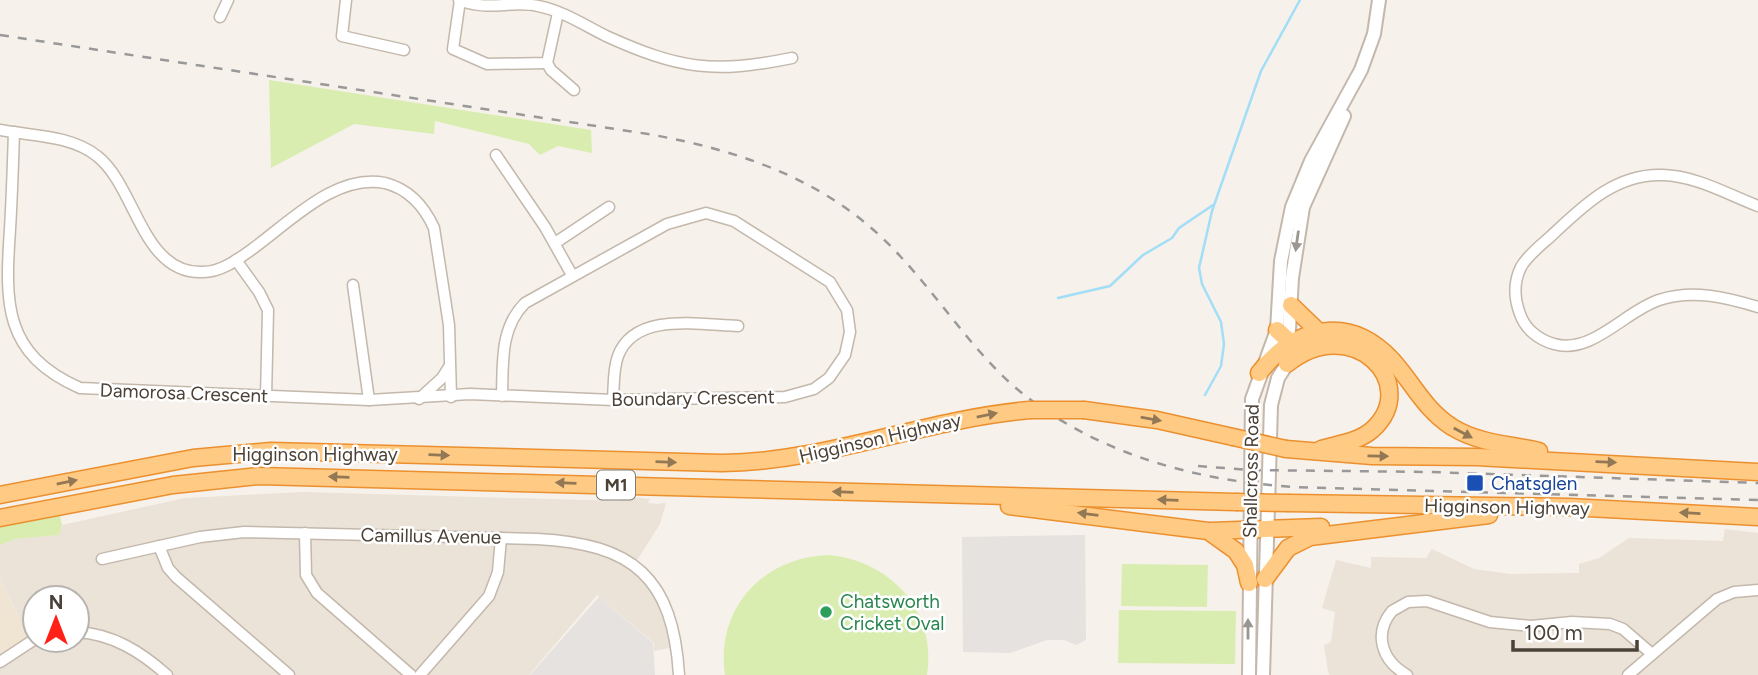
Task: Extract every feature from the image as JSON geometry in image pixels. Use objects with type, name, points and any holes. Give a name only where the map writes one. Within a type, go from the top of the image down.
[{"type":"highway","points":[[1291,305],[1319,339],[1348,345],[1366,353],[1384,374],[1387,398],[1383,415],[1372,430],[1353,440],[1312,452]]},
{"type":"highway","points":[[1277,330],[1290,342]]},
{"type":"highway","points":[[1259,373],[1278,350],[1290,342],[1319,339],[1345,332],[1372,344],[1396,364],[1431,410],[1472,438],[1579,461]]},
{"type":"highway","points":[[1287,365],[1319,339]]},
{"type":"highway","name":"Higginson Highway","points":[[0,495],[193,458],[271,451],[746,463],[795,458],[968,418],[1030,410],[1084,410],[1157,420],[1286,449],[1312,452],[1579,461],[1758,472]]},
{"type":"highway","name":"Higginson Highway","points":[[0,518],[173,485],[259,475],[1236,502],[1569,507],[1758,517]]},
{"type":"highway","points":[[873,492],[1082,513],[1209,531],[1250,532],[1376,522],[1410,523]]},
{"type":"highway","points":[[1209,531],[1236,551],[1257,581],[1288,548],[1310,537],[1410,523],[1569,507]]},
{"type":"street","points":[[220,17],[228,0]]},
{"type":"street","points":[[346,0],[341,33],[350,38],[404,50]]},
{"type":"street","points":[[547,63],[487,64],[455,51],[452,41],[459,0],[490,4],[527,4],[558,13],[669,62],[705,68],[749,66],[792,58]]},
{"type":"street","name":"Shallcross Road","points":[[1257,581],[1266,531],[1271,405],[1278,378],[1287,365],[1292,278],[1303,208],[1348,108],[1370,47],[1379,0]]},
{"type":"street","points":[[558,13],[547,63],[551,70],[574,90]]},
{"type":"street","name":"Shallcross Road","points":[[1257,581],[1250,532],[1252,399],[1259,373],[1277,330],[1281,261],[1292,206],[1311,161],[1354,86]]},
{"type":"street","points":[[0,130],[65,141],[96,155],[116,176],[158,251],[178,268],[210,272],[236,260],[345,185],[372,181],[407,192],[428,215],[434,228],[449,325],[451,397]]},
{"type":"street","name":"Damorosa Crescent","points":[[14,132],[8,301],[16,333],[36,361],[63,380],[80,388],[100,391],[369,400],[502,396]]},
{"type":"street","points":[[496,155],[555,243],[572,275]]},
{"type":"street","points":[[1758,206],[1683,177],[1661,174],[1624,182],[1610,187],[1586,203],[1532,254],[1522,265],[1514,288],[1523,322],[1537,337],[1563,346],[1586,341],[1639,308],[1671,297],[1708,295],[1758,307]]},
{"type":"street","points":[[555,243],[609,206]]},
{"type":"street","name":"Boundary Crescent","points":[[694,214],[718,215],[744,227],[820,274],[837,290],[847,310],[850,332],[845,355],[829,378],[803,394],[741,400],[613,400],[502,396],[504,345],[511,319],[531,298],[677,219],[694,214]]},
{"type":"street","points":[[236,260],[259,292],[268,310],[266,397]]},
{"type":"street","points":[[353,285],[369,400]]},
{"type":"street","points":[[613,400],[616,361],[623,346],[635,334],[662,325],[738,326]]},
{"type":"street","points":[[418,400],[442,378],[449,366]]},
{"type":"street","points":[[305,533],[305,565],[310,584],[411,675]]},
{"type":"street","name":"Camillus Avenue","points":[[102,559],[225,534],[305,533],[583,543],[613,552],[639,569],[668,609],[677,647],[679,675]]},
{"type":"street","points":[[419,675],[489,596],[498,572],[501,538]]},
{"type":"street","points":[[159,546],[168,568],[176,577],[289,675]]},
{"type":"street","points":[[1257,581],[1264,653],[1263,675]]},
{"type":"street","points":[[1249,675],[1248,659],[1257,581]]},
{"type":"street","points":[[1629,675],[1717,600],[1734,592],[1758,590]]},
{"type":"street","points":[[1407,675],[1388,660],[1382,633],[1392,611],[1416,601],[1427,601],[1490,622],[1531,626],[1572,622],[1610,624],[1623,629],[1652,654]]},
{"type":"street","points":[[91,634],[131,647],[167,675]]},
{"type":"street","points":[[0,662],[21,648]]},
{"type":"street","points":[[1264,653],[1270,675]]},
{"type":"street","points":[[1238,675],[1248,659]]},
{"type":"shaded area","points":[[303,492],[618,501],[621,496],[650,499],[648,503],[666,503],[660,524],[634,565],[653,582],[679,646],[654,651],[654,643],[597,595],[529,675],[0,675],[0,663],[18,615],[0,577],[0,545],[15,539],[59,535],[62,525],[185,498]]},
{"type":"shaded area","points":[[1725,529],[1758,533],[1758,675],[1330,675],[1328,672],[1324,645],[1331,642],[1335,612],[1322,608],[1336,560],[1371,568],[1371,557],[1426,558],[1432,549],[1474,569],[1510,574],[1579,573],[1579,564],[1599,558],[1629,538],[1723,541]]},
{"type":"shaded area","points":[[1085,535],[1086,640],[1076,645],[1064,640],[1047,640],[1010,653],[963,652],[962,537]]},
{"type":"shaded area","points":[[0,577],[21,622],[21,648],[0,663]]},
{"type":"shaded area","points":[[599,597],[653,643],[655,675],[530,675]]},
{"type":"green space","points":[[269,80],[591,130],[592,153],[558,146],[540,155],[529,144],[435,121],[434,134],[354,124],[271,168]]},
{"type":"green space","points":[[58,508],[62,525],[59,535],[15,539],[0,545],[0,519]]},
{"type":"green space","name":"Chatsworth Cricket Oval","points":[[828,555],[871,567],[889,578],[904,593],[916,610],[924,630],[928,652],[927,675],[725,675],[724,651],[728,629],[736,609],[748,591],[764,576],[783,565]]},
{"type":"green space","points":[[1122,564],[1208,565],[1207,607],[1121,606]]},
{"type":"green space","points":[[1119,610],[1236,611],[1235,664],[1118,663]]},
{"type":"waterway","points":[[1205,395],[1221,366],[1224,344],[1221,322],[1202,284],[1199,268],[1212,211],[1261,71],[1300,0]]},
{"type":"waterway","points":[[1058,298],[1110,286],[1143,255],[1172,238],[1179,228],[1213,205]]},
{"type":"railway","points":[[0,35],[648,134],[684,141],[752,161],[816,189],[874,230],[915,273],[989,362],[1023,394],[1053,415],[1117,449],[1186,471],[1222,479],[1294,487],[1758,500]]},
{"type":"railway","points":[[1198,466],[1249,470],[1431,472],[1758,483]]},
{"type":"place","name":"Chatsglen","points":[[1475,483]]},
{"type":"place","name":"Chatsworth Cricket Oval","points":[[826,612]]}]
